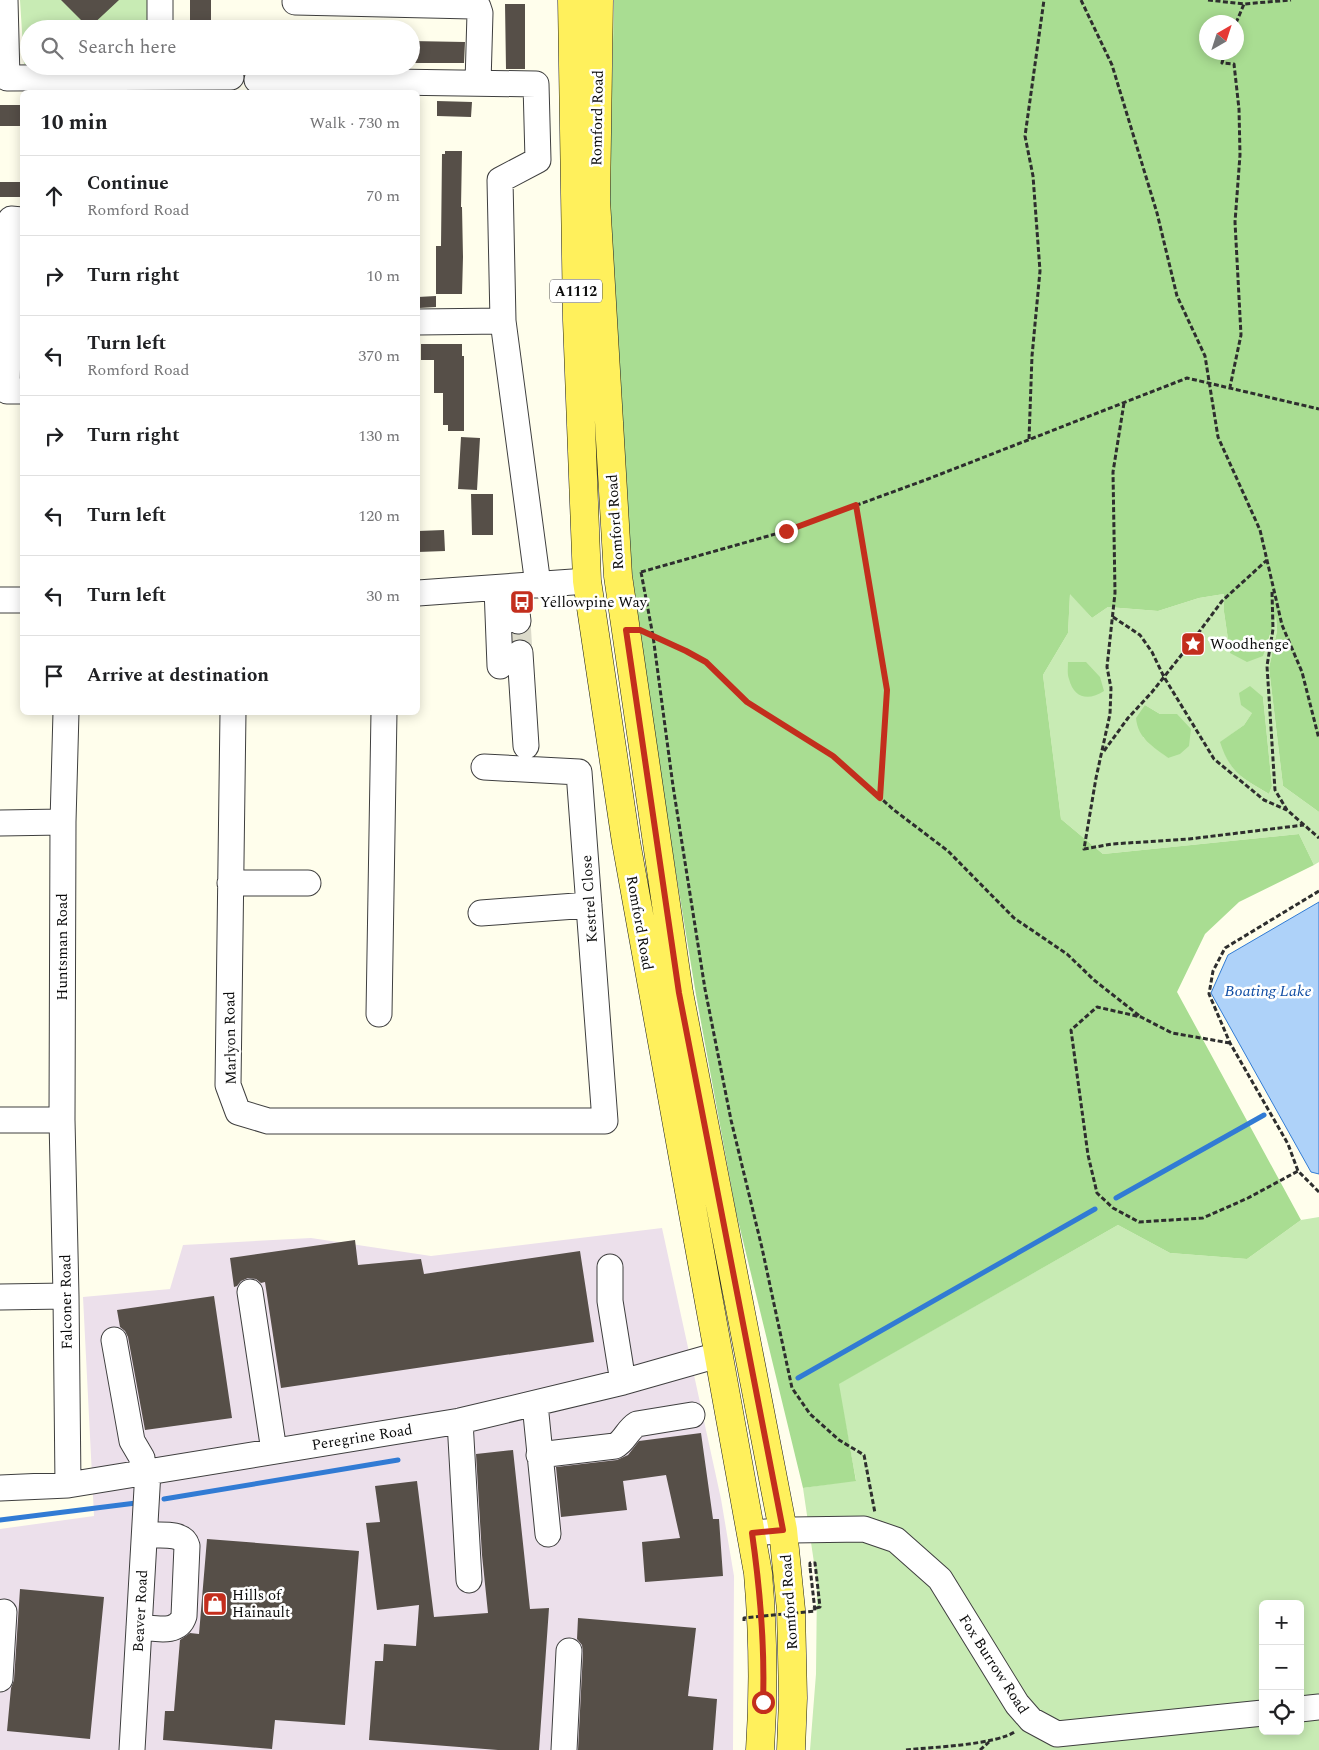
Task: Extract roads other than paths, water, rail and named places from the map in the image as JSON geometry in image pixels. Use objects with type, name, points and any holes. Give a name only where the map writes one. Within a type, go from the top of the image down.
[{"type":"main road","name":"Romford Road","points":[[572,0],[577,310],[587,581],[627,852],[752,1533],[762,1617],[764,1670],[760,1750]]},
{"type":"main road","name":"Romford Road","points":[[599,0],[596,200],[630,574],[626,630],[679,993],[783,1530],[792,1610],[793,1698],[791,1750]]},
{"type":"main road","points":[[587,581],[630,574]]},
{"type":"street","points":[[5,0],[4,81],[97,75]]},
{"type":"street","points":[[160,0],[160,20]]},
{"type":"street","points":[[294,2],[478,7],[480,13],[478,83]]},
{"type":"street","points":[[207,75],[231,77]]},
{"type":"street","points":[[257,80],[536,84],[538,160],[500,180],[502,321],[518,621]]},
{"type":"street","points":[[17,220],[8,391],[20,391]]},
{"type":"street","points":[[420,322],[502,321]]},
{"type":"street","points":[[420,594],[587,581]]},
{"type":"street","points":[[516,586],[510,659],[526,746]]},
{"type":"street","points":[[0,600],[20,600]]},
{"type":"street","name":"Huntsman Road","points":[[62,1120],[63,822],[66,715]]},
{"type":"street","name":"Marlyon Road","points":[[233,715],[228,1085],[238,1112],[268,1122],[605,1121]]},
{"type":"street","points":[[379,1014],[384,715]]},
{"type":"street","name":"Kestrel Close","points":[[484,767],[579,772],[605,1121]]},
{"type":"street","points":[[0,823],[63,822]]},
{"type":"street","points":[[230,883],[308,883]]},
{"type":"street","points":[[481,913],[589,905]]},
{"type":"street","points":[[0,1120],[62,1120]]},
{"type":"street","name":"Falconer Road","points":[[62,1120],[68,1485]]},
{"type":"street","points":[[610,1266],[610,1301],[623,1382]]},
{"type":"street","points":[[250,1292],[274,1451]]},
{"type":"street","points":[[0,1297],[66,1296]]},
{"type":"street","name":"Beaver Road","points":[[114,1340],[132,1441],[142,1458],[145,1472],[145,1535],[132,1750]]},
{"type":"street","name":"Peregrine Road","points":[[0,1488],[68,1485],[460,1421],[623,1382],[718,1354]]},
{"type":"street","points":[[535,1404],[548,1534]]},
{"type":"street","points":[[539,1455],[616,1446],[624,1440],[636,1424],[692,1415]]},
{"type":"street","points":[[460,1421],[469,1580]]},
{"type":"street","name":"Fox Burrow Road","points":[[752,1533],[783,1530],[864,1529],[896,1540],[940,1579],[1017,1704],[1031,1720],[1057,1734],[1259,1713]]},
{"type":"street","points":[[139,1628],[172,1628],[182,1623],[184,1616],[186,1541],[179,1537],[145,1535]]},
{"type":"street","points":[[0,1679],[4,1612]]},
{"type":"street","points":[[564,1750],[569,1651]]},
{"type":"street","points":[[1304,1709],[1319,1707]]},
{"type":"water","name":"Boating Lake","points":[[1319,902],[1319,1174],[1311,1172],[1211,993],[1228,955]]},
{"type":"waterway","points":[[1116,1198],[1264,1115]]},
{"type":"waterway","points":[[798,1378],[1095,1209]]},
{"type":"waterway","points":[[164,1499],[398,1460]]},
{"type":"waterway","points":[[0,1520],[136,1503]]},
{"type":"tunnel","points":[[518,621],[520,653]]},
{"type":"place","name":"Yellowpine Way","points":[[522,602]]},
{"type":"place","name":"Woodhenge","points":[[1193,644]]},
{"type":"place","name":"Hills of Hainault","points":[[215,1604]]}]
